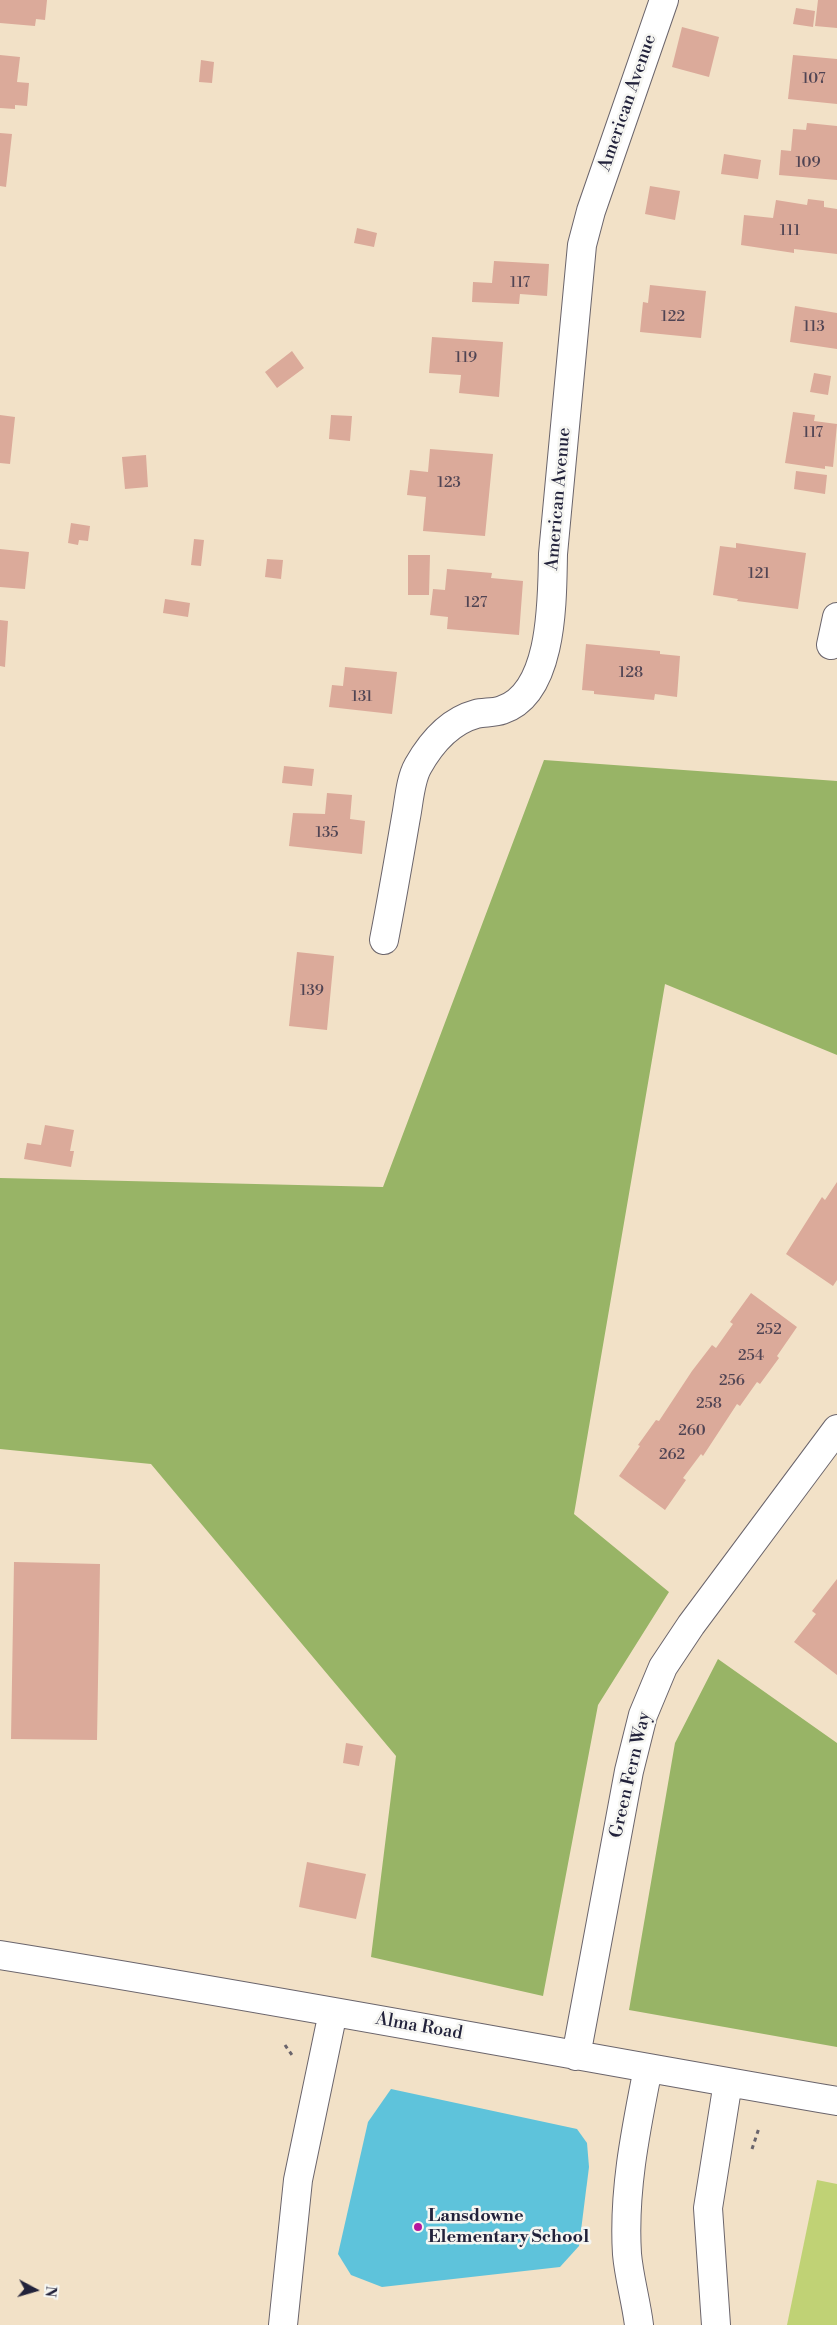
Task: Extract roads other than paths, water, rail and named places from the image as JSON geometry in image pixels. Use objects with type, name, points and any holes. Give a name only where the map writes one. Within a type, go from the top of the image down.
[{"type":"street","name":"American Avenue","points":[[384,940],[417,767],[435,742],[452,724],[475,715],[503,710],[522,699],[538,672],[547,641],[551,604],[556,524],[582,245],[591,211],[664,0]]},
{"type":"street","points":[[831,645],[837,617]]},
{"type":"street","name":"Green Fern Way","points":[[576,2056],[629,1771],[643,1715],[663,1667],[691,1625],[837,1429]]},
{"type":"street","name":"Alma Road","points":[[0,1955],[200,1987],[576,2056],[837,2101]]},
{"type":"street","points":[[283,2325],[298,2180],[333,2012]]},
{"type":"street","points":[[639,2325],[627,2255],[627,2198],[648,2068]]},
{"type":"street","points":[[716,2325],[708,2208],[728,2082]]},
{"type":"water","points":[[391,2089],[577,2129],[587,2143],[589,2167],[579,2246],[560,2267],[382,2287],[351,2275],[338,2254],[368,2122]]},
{"type":"place","name":"Lansdowne Elementary School","points":[[418,2227]]}]
